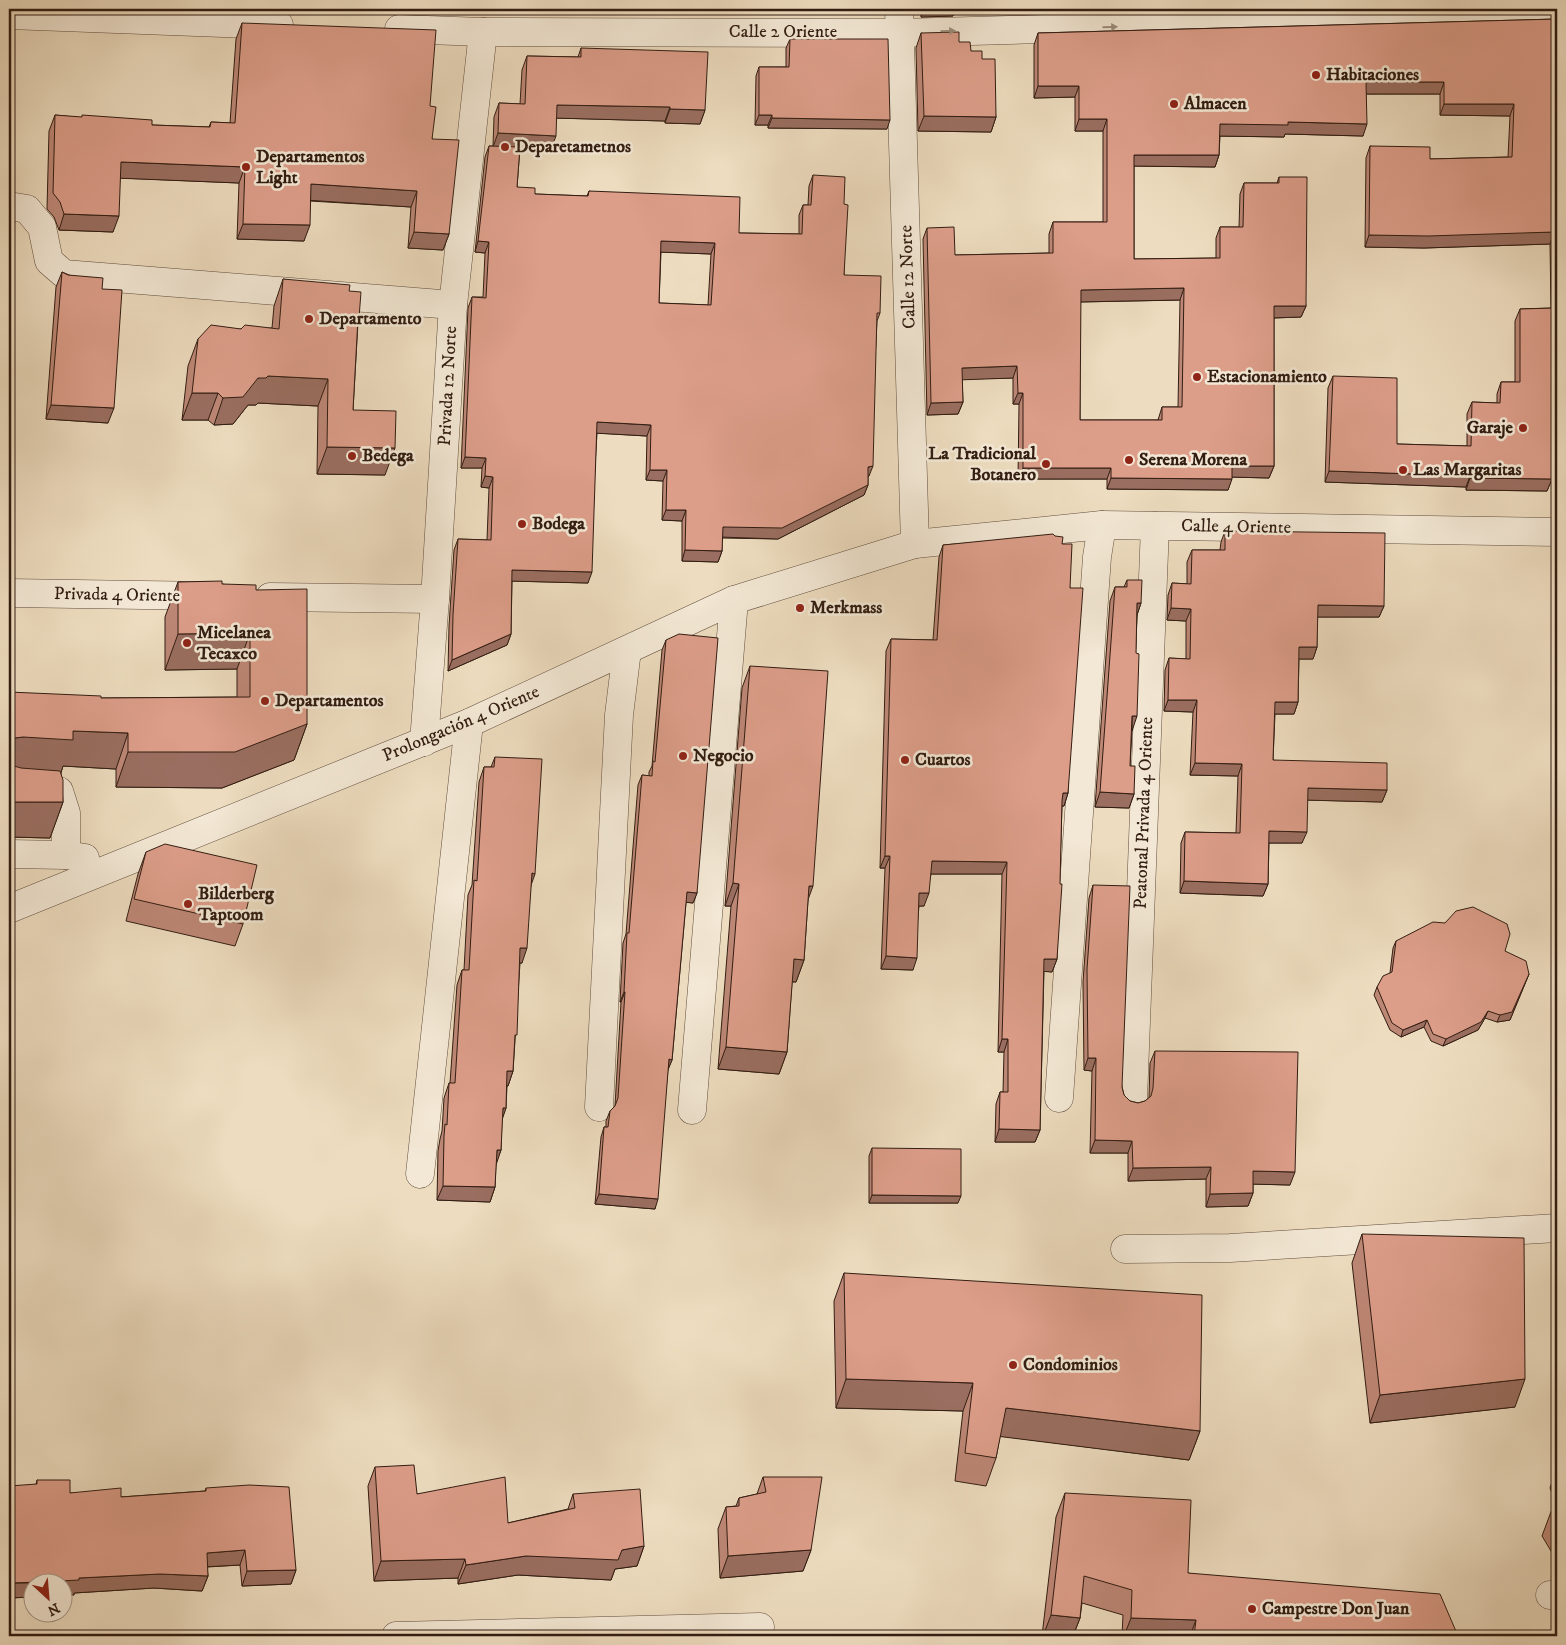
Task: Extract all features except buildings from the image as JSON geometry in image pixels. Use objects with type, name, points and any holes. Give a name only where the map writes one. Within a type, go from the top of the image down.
[{"type":"street","points":[[9,15],[304,26]]},
{"type":"street","name":"Calle 2 Oriente","points":[[373,28],[482,32],[899,21],[1557,15]]},
{"type":"street","name":"Calle 12 Norte","points":[[899,21],[915,544]]},
{"type":"street","name":"Privada 12 Norte","points":[[424,742],[435,599],[453,305],[482,32]]},
{"type":"street","points":[[9,206],[27,210],[42,227],[49,261],[64,274],[453,305]]},
{"type":"street","points":[[1059,1098],[1097,557],[1102,525]]},
{"type":"street","name":"Calle 4 Oriente","points":[[915,544],[1102,525],[1557,532]]},
{"type":"street","name":"Peatonal Privada 4 Oriente","points":[[1133,1100],[1155,526]]},
{"type":"street","name":"Prolongación 4 Oriente","points":[[9,909],[469,723],[734,600],[915,544]]},
{"type":"street","name":"Privada 4 Oriente","points":[[9,593],[435,599]]},
{"type":"street","points":[[692,1110],[734,600]]},
{"type":"street","points":[[599,1107],[620,715],[627,650]]},
{"type":"street","points":[[420,1174],[469,723]]},
{"type":"street","points":[[9,788],[59,790],[66,813],[66,855]]},
{"type":"street","points":[[9,854],[66,855],[121,864]]},
{"type":"street","points":[[1125,1250],[1230,1248],[1557,1228]]},
{"type":"street","points":[[396,1636],[760,1628]]},
{"type":"place","name":"Habitaciones","points":[[1316,75]]},
{"type":"place","name":"Almacen","points":[[1174,104]]},
{"type":"place","name":"Deparetametnos","points":[[505,147]]},
{"type":"place","name":"Departamentos Light","points":[[246,167]]},
{"type":"place","name":"Departamento","points":[[309,319]]},
{"type":"place","name":"Estacionamiento","points":[[1197,377]]},
{"type":"place","name":"Garaje","points":[[1523,428]]},
{"type":"place","name":"Bedega","points":[[352,456]]},
{"type":"place","name":"Serena Morena","points":[[1129,460]]},
{"type":"place","name":"La Tradicional Botanero","points":[[1046,464]]},
{"type":"place","name":"Las Margaritas","points":[[1403,470]]},
{"type":"place","name":"Bodega","points":[[522,524]]},
{"type":"place","name":"Merkmass","points":[[800,608]]},
{"type":"place","name":"Micelanea Tecaxco","points":[[187,643]]},
{"type":"place","name":"Departamentos","points":[[265,701]]},
{"type":"place","name":"Negocio","points":[[683,756]]},
{"type":"place","name":"Cuartos","points":[[905,760]]},
{"type":"place","name":"Bilderberg Taptoom","points":[[188,904]]},
{"type":"place","name":"Condominios","points":[[1013,1365]]},
{"type":"place","name":"Campestre Don Juan","points":[[1252,1609]]}]
